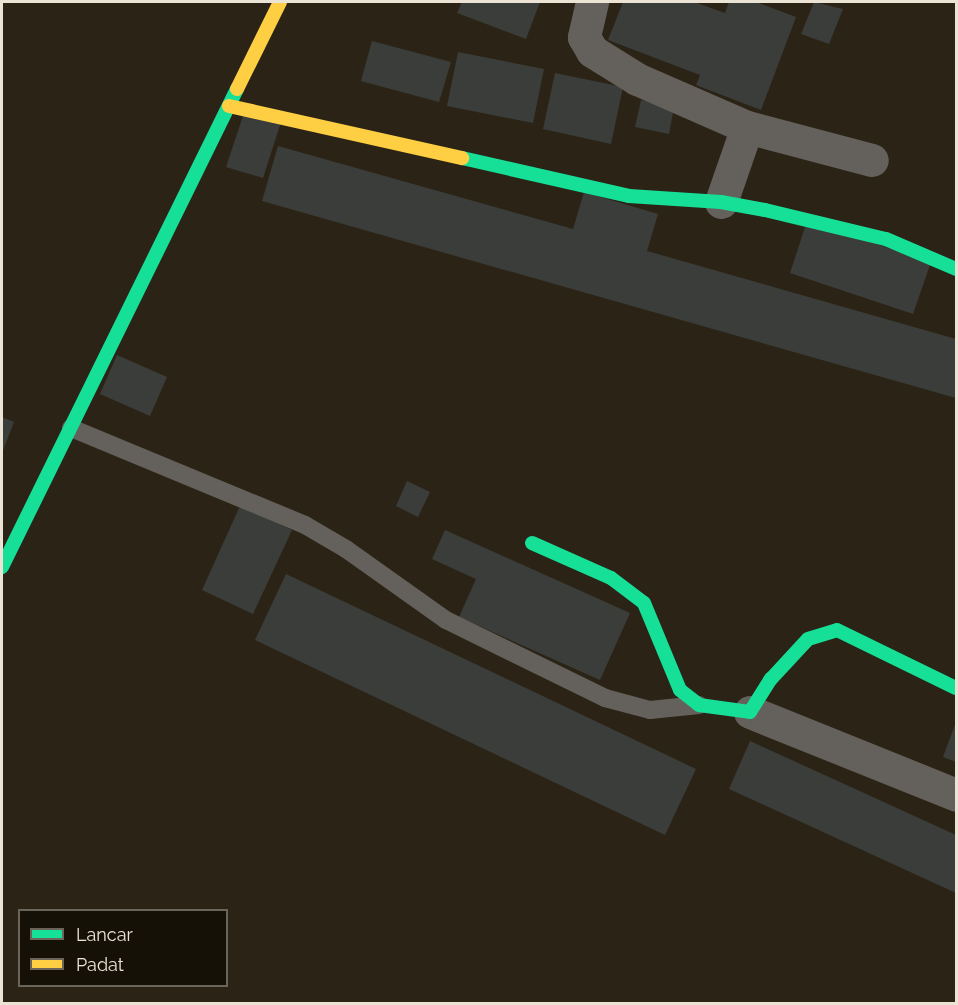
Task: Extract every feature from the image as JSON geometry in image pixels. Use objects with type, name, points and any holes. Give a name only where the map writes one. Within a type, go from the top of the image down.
[{"type":"street","points":[[2,567],[280,2]]},
{"type":"street","points":[[592,2],[584,37],[592,51],[637,79],[747,127],[872,160]]},
{"type":"street","points":[[229,106],[629,196],[721,202],[886,239],[957,269]]},
{"type":"street","points":[[721,202],[747,127]]},
{"type":"street","points":[[532,543],[611,578],[644,603],[680,690],[699,705],[750,712],[957,795]]},
{"type":"street","points":[[750,712],[771,679],[808,639],[837,630],[957,688]]},
{"type":"lane","points":[[71,428],[305,525],[346,549],[446,620],[604,699],[650,710],[699,705]]},
{"type":"building","points":[[462,2],[540,2],[526,39],[457,13]]},
{"type":"building","points":[[623,2],[694,2],[725,13],[729,2],[756,2],[796,17],[761,110],[696,85],[700,75],[608,40]]},
{"type":"building","points":[[814,2],[843,9],[829,44],[801,34]]},
{"type":"building","points":[[372,41],[451,62],[439,102],[361,81]]},
{"type":"building","points":[[458,52],[544,69],[533,123],[447,106]]},
{"type":"building","points":[[555,73],[623,87],[611,144],[543,129]]},
{"type":"building","points":[[641,100],[674,107],[669,134],[635,127]]},
{"type":"building","points":[[245,110],[281,122],[263,178],[226,167]]},
{"type":"building","points":[[278,146],[573,229],[584,192],[658,214],[647,251],[956,339],[956,398],[262,201]]},
{"type":"building","points":[[807,221],[931,262],[913,314],[790,273]]},
{"type":"building","points":[[117,355],[167,377],[150,416],[100,394]]},
{"type":"building","points":[[2,417],[14,422],[2,453]]},
{"type":"building","points":[[407,481],[430,492],[418,517],[396,506]]},
{"type":"building","points":[[240,506],[292,530],[253,614],[202,590]]},
{"type":"building","points":[[445,530],[630,613],[600,680],[459,617],[476,579],[432,559]]},
{"type":"building","points":[[286,574],[696,769],[665,835],[255,640]]},
{"type":"building","points":[[956,722],[956,762],[943,757]]},
{"type":"building","points":[[750,741],[956,835],[956,893],[729,789]]},
{"type":"traffic: fast","points":[[2,567],[237,89]]},
{"type":"traffic: fast","points":[[462,158],[629,196],[721,202],[765,210],[886,239],[956,269]]},
{"type":"traffic: fast","points":[[532,543],[611,578],[644,603],[680,690],[699,705],[750,712],[771,679],[808,639],[837,630],[956,688]]},
{"type":"traffic: slow","points":[[237,89],[280,2]]},
{"type":"traffic: slow","points":[[229,106],[462,158]]}]
